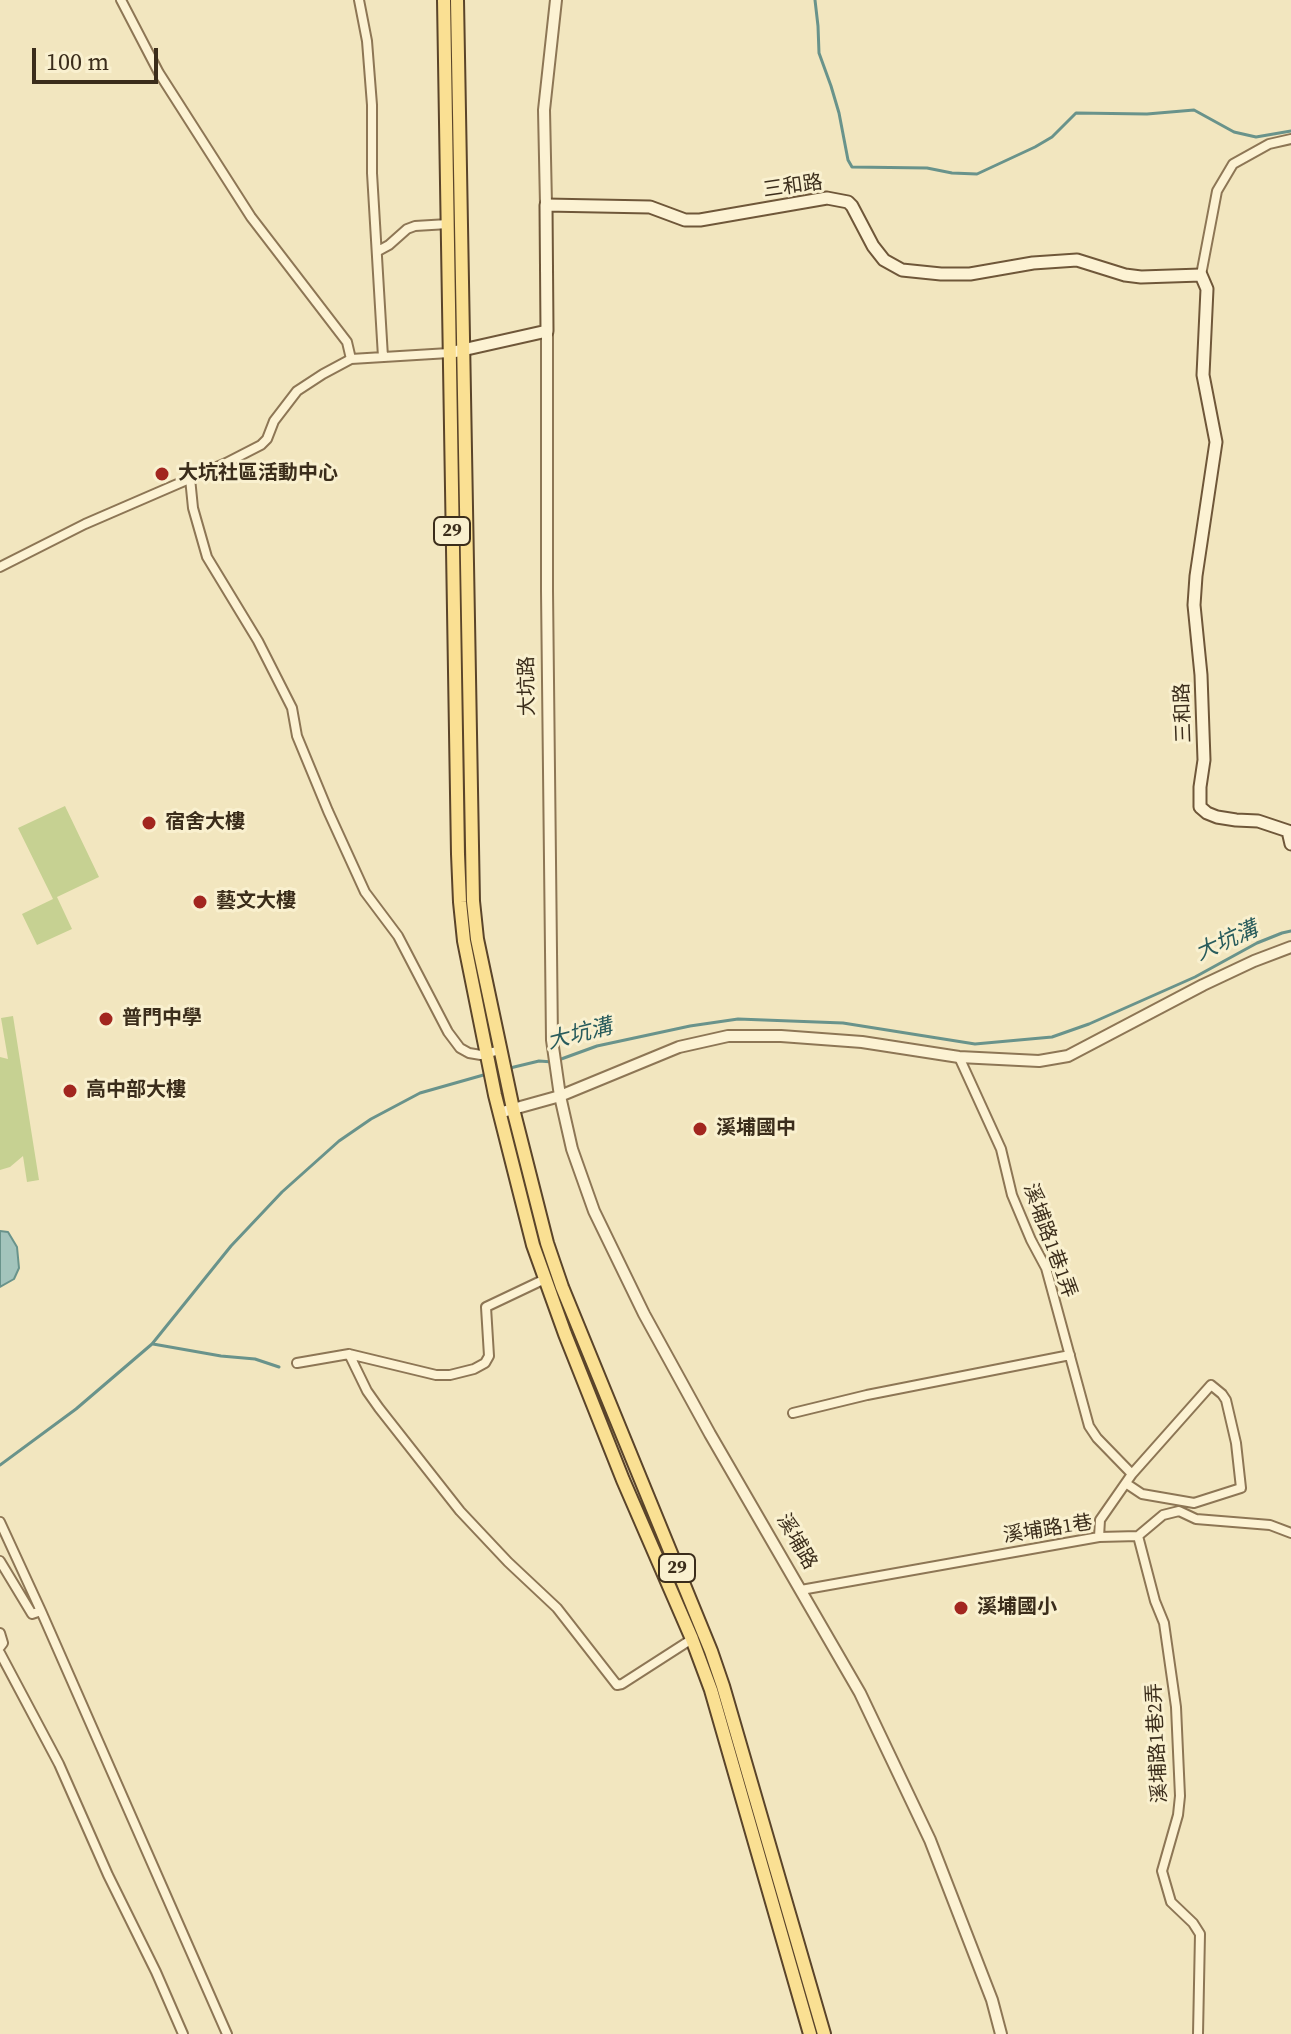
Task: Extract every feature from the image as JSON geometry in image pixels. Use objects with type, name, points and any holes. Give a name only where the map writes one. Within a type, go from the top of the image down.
[{"type":"main road","name":"29","points":[[444,0],[460,902],[464,941],[494,1055],[509,1092],[547,1243],[723,1686],[824,2034]]},
{"type":"main road","name":"29","points":[[457,0],[473,901],[494,1055],[495,1095],[533,1245],[545,1279],[623,1480],[711,1690],[810,2034]]},
{"type":"main road","name":"三和路","points":[[546,205],[650,207],[685,220],[700,220],[827,198],[848,202],[879,253],[889,264],[902,270],[970,274],[1033,263],[1077,260],[1133,276],[1201,275],[1207,289],[1203,375],[1216,442],[1194,605],[1201,675],[1204,760],[1200,807],[1217,817],[1258,821],[1288,831],[1291,844]]},
{"type":"main road","name":"大坑路","points":[[546,205],[547,331]]},
{"type":"main road","points":[[449,353],[547,331]]},
{"type":"street","points":[[121,0],[159,73],[251,217],[347,342],[351,359]]},
{"type":"street","points":[[359,0],[367,41],[372,105],[372,173],[383,357]]},
{"type":"street","name":"大坑路","points":[[546,205],[544,110],[556,0]]},
{"type":"street","name":"三和路","points":[[1201,275],[1217,191],[1233,164],[1269,144],[1291,139]]},
{"type":"street","points":[[378,251],[407,229],[448,224]]},
{"type":"street","name":"大坑路","points":[[547,331],[552,1040],[557,1071]]},
{"type":"street","points":[[0,567],[85,524],[261,445],[267,439],[274,421],[297,391],[351,359],[449,353]]},
{"type":"street","points":[[190,478],[193,508],[207,557],[258,641],[292,708],[297,736],[365,892],[398,936],[448,1032],[460,1048],[469,1053],[494,1055]]},
{"type":"street","points":[[499,1112],[560,1096],[679,1047],[728,1036],[862,1042],[959,1057],[1039,1061],[1068,1056],[1229,973],[1291,947]]},
{"type":"street","name":"溪埔路1巷1弄","points":[[959,1057],[1001,1149],[1012,1195],[1046,1268],[1089,1426],[1132,1474]]},
{"type":"street","name":"溪埔路","points":[[557,1071],[572,1149],[614,1255],[710,1434],[860,1693],[930,1840],[992,2000],[1001,2034]]},
{"type":"street","points":[[297,1363],[349,1354],[436,1375],[474,1369],[485,1363],[489,1356],[486,1307],[545,1279]]},
{"type":"street","points":[[349,1354],[379,1408],[460,1511],[557,1608],[617,1685],[692,1639]]},
{"type":"street","points":[[793,1413],[867,1395],[1070,1355]]},
{"type":"street","points":[[1099,1537],[1100,1520],[1132,1474],[1211,1385],[1222,1394],[1236,1443],[1241,1488],[1194,1503],[1142,1494],[1127,1484]]},
{"type":"street","points":[[1138,1536],[1163,1515],[1179,1511],[1196,1519],[1270,1525],[1291,1533]]},
{"type":"street","points":[[0,1522],[227,2034]]},
{"type":"street","name":"溪埔路1巷","points":[[801,1590],[1099,1537],[1138,1536]]},
{"type":"street","name":"溪埔路1巷2弄","points":[[1138,1536],[1164,1623],[1176,1707],[1180,1796],[1178,1815],[1162,1871],[1171,1902],[1200,1934],[1198,2034]]},
{"type":"street","points":[[0,1561],[32,1614],[41,1611]]},
{"type":"street","points":[[0,1633],[3,1643],[0,1650],[59,1764],[183,2034]]},
{"type":"green space","points":[[65,806],[99,877],[57,897],[72,929],[37,945],[22,914],[53,899],[18,828]]},
{"type":"green space","points":[[13,1016],[39,1180],[27,1182],[23,1156],[10,1167],[0,1170],[0,1057],[8,1059],[1,1018]]},
{"type":"water","points":[[0,1231],[8,1232],[17,1247],[19,1268],[14,1279],[0,1287]]},
{"type":"waterway","points":[[815,0],[819,53],[839,113],[852,167],[927,168],[977,174],[1052,137],[1076,113],[1147,114],[1194,110],[1234,132],[1256,137],[1291,131]]},
{"type":"waterway","name":"大坑溝","points":[[510,1068],[539,1061],[553,1062],[597,1046],[690,1026],[738,1019],[843,1023],[975,1044],[1052,1037],[1195,977],[1257,943],[1291,931]]},
{"type":"waterway","name":"大坑溝","points":[[0,1465],[76,1409],[152,1344],[231,1246],[282,1192],[339,1141],[371,1119],[420,1093],[487,1074]]},
{"type":"waterway","points":[[153,1344],[255,1359],[279,1367]]},
{"type":"place","name":"大坑社區活動中心","points":[[162,474]]},
{"type":"place","name":"宿舍大樓","points":[[149,823]]},
{"type":"place","name":"藝文大樓","points":[[200,902]]},
{"type":"place","name":"普門中學","points":[[106,1019]]},
{"type":"place","name":"高中部大樓","points":[[70,1091]]},
{"type":"place","name":"溪埔國中","points":[[700,1129]]},
{"type":"place","name":"溪埔國小","points":[[961,1608]]}]
